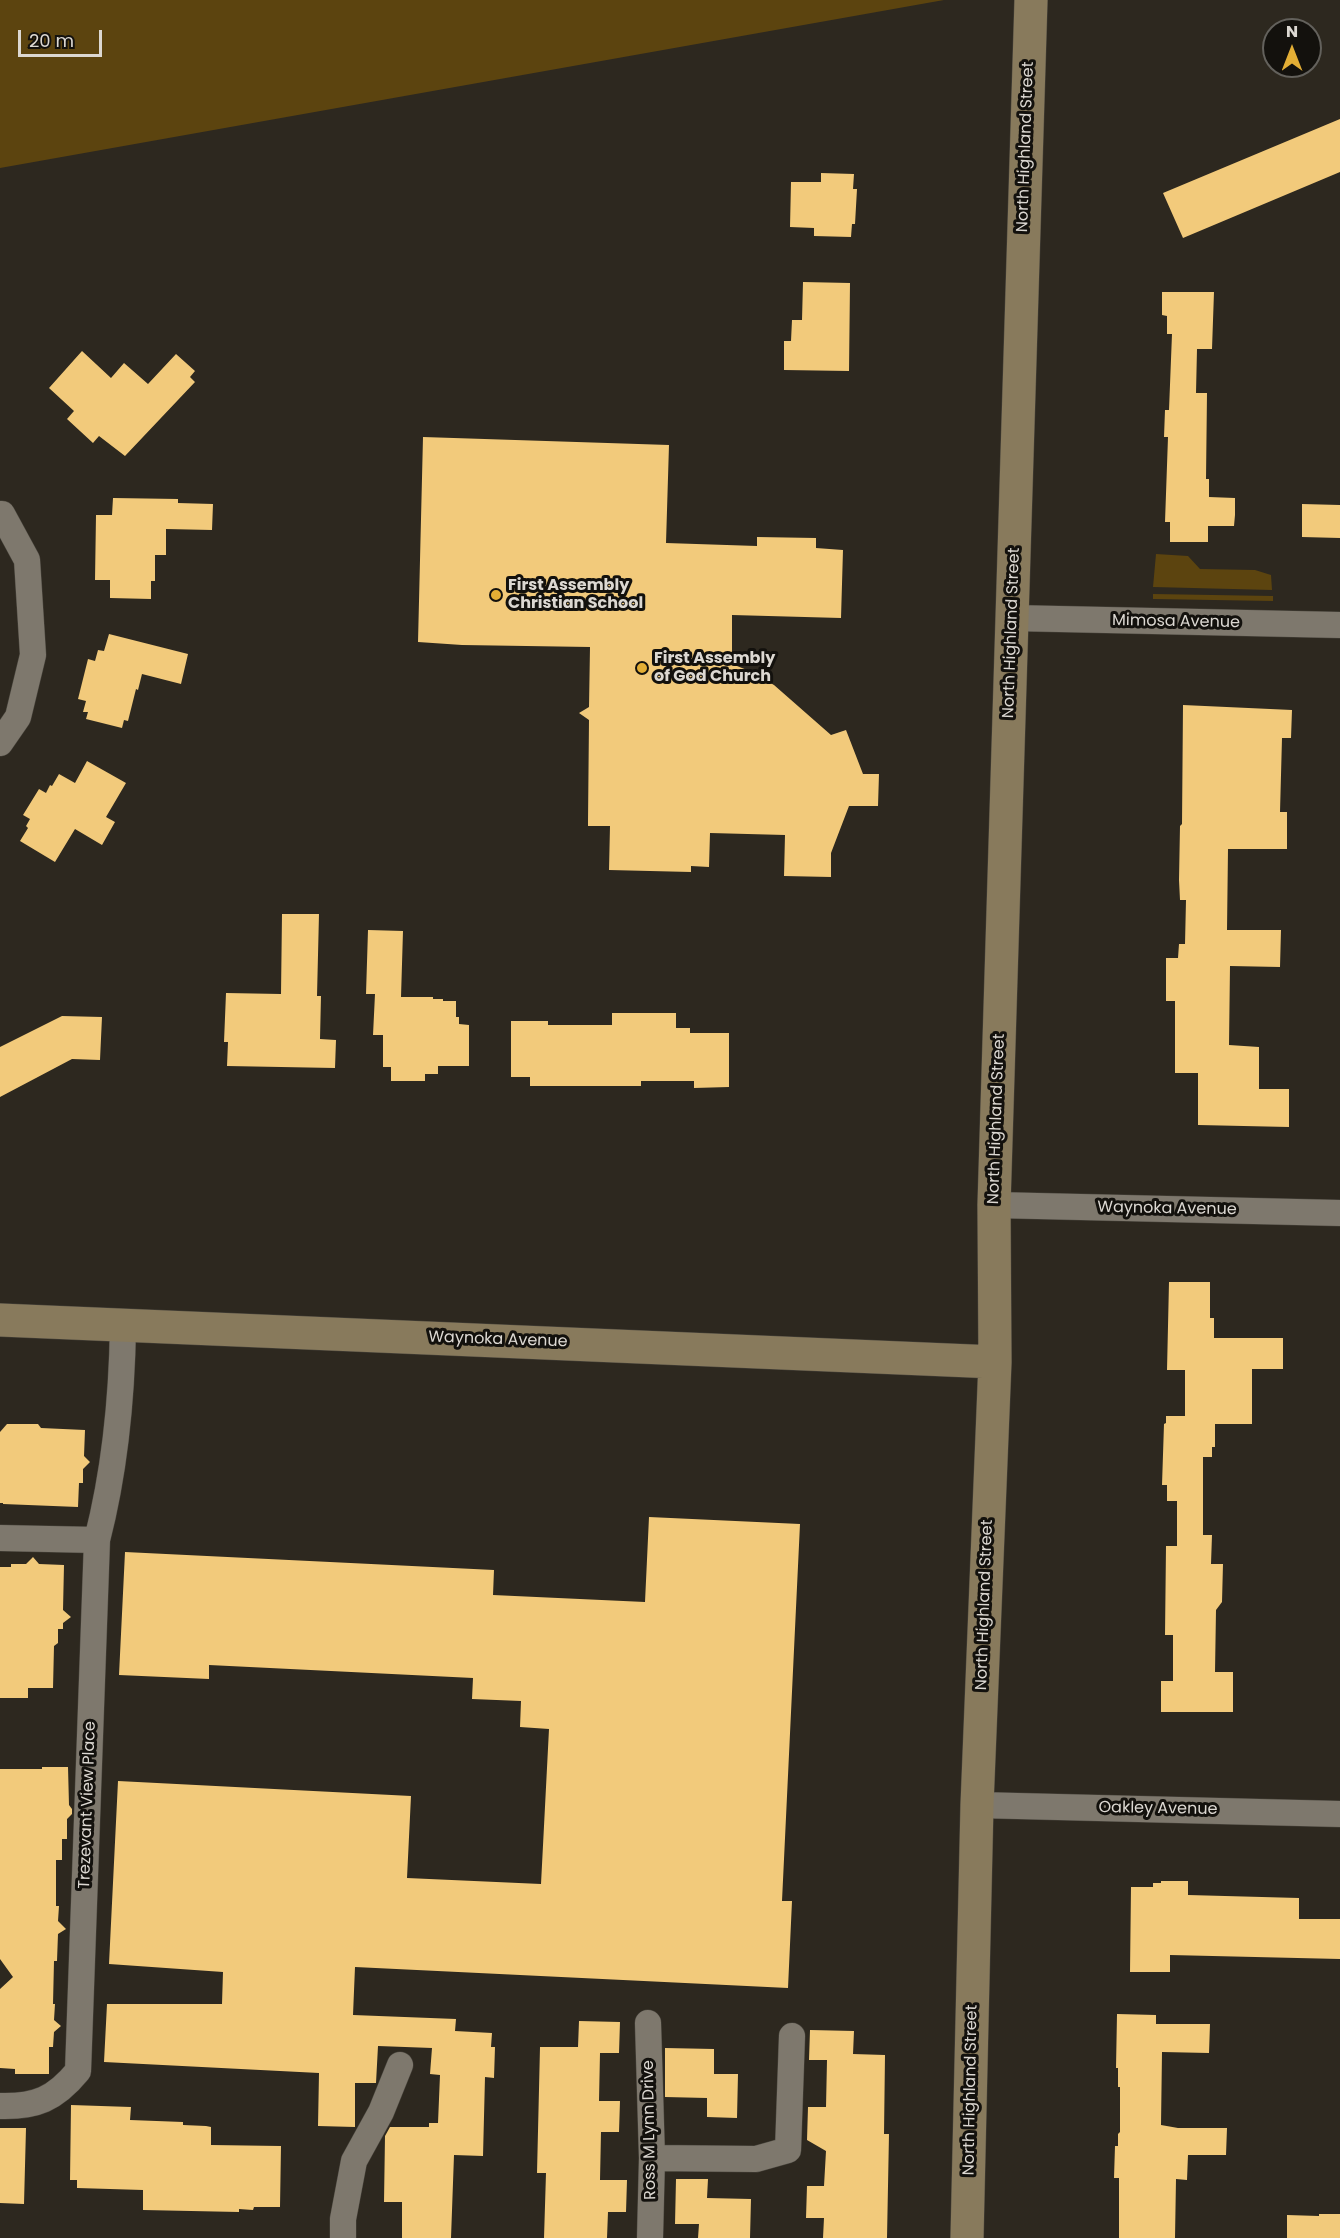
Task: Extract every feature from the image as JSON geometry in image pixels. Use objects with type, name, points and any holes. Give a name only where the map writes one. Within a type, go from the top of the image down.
[{"type":"main road","name":"North Highland Street","points":[[967,2238],[977,1805],[995,1362],[994,1205],[1031,0]]},
{"type":"main road","name":"Waynoka Avenue","points":[[0,1320],[995,1362]]},
{"type":"street","points":[[0,514],[27,560],[33,655],[18,717],[0,742]]},
{"type":"street","name":"Mimosa Avenue","points":[[1012,618],[1340,626]]},
{"type":"street","name":"Waynoka Avenue","points":[[994,1205],[1340,1213]]},
{"type":"street","name":"Trezevant View Place","points":[[0,2106],[23,2107],[52,2096],[64,2088],[78,2071],[97,1540],[106,1504],[118,1421],[123,1325]]},
{"type":"street","points":[[0,1538],[97,1540]]},
{"type":"street","name":"Oakley Avenue","points":[[977,1805],[1340,1814]]},
{"type":"street","name":"Ross M Lynn Drive","points":[[648,2023],[652,2158],[650,2238]]},
{"type":"street","points":[[652,2158],[756,2159],[788,2150],[792,2036]]},
{"type":"street","points":[[343,2238],[343,2219],[354,2162],[381,2112],[400,2065]]},
{"type":"shaded area","points":[[0,0],[944,0],[0,168]]},
{"type":"shaded area","points":[[1156,554],[1188,556],[1200,569],[1255,570],[1271,575],[1272,590],[1153,587]]},
{"type":"shaded area","points":[[1153,594],[1273,596],[1273,601],[1153,599]]},
{"type":"building","points":[[1340,119],[1340,172],[1183,238],[1163,193]]},
{"type":"building","points":[[821,173],[854,174],[853,189],[857,189],[855,224],[852,224],[851,237],[814,236],[814,228],[790,227],[791,182],[821,182]]},
{"type":"building","points":[[803,282],[850,283],[849,371],[784,370],[784,341],[791,341],[792,320],[802,320]]},
{"type":"building","points":[[1162,292],[1214,292],[1212,349],[1197,349],[1196,393],[1207,393],[1206,479],[1209,479],[1209,497],[1235,498],[1235,515],[1234,526],[1208,526],[1208,542],[1170,542],[1170,522],[1165,522],[1168,437],[1164,437],[1165,410],[1169,410],[1172,334],[1167,334],[1167,316],[1162,315]]},
{"type":"building","points":[[82,351],[111,378],[124,363],[148,384],[176,354],[195,371],[190,377],[195,382],[125,456],[99,436],[93,443],[67,419],[74,411],[49,388]]},
{"type":"building","points":[[423,437],[669,445],[666,543],[757,546],[757,537],[816,538],[816,548],[843,550],[841,618],[732,615],[732,664],[774,685],[831,735],[846,730],[863,774],[879,774],[878,806],[849,806],[831,853],[831,877],[784,876],[785,835],[710,833],[709,867],[691,866],[691,872],[609,870],[610,826],[588,826],[589,720],[579,713],[589,707],[590,647],[418,642]]},
{"type":"building","points":[[113,498],[178,499],[178,503],[213,504],[212,530],[166,529],[166,555],[155,555],[155,581],[151,581],[151,599],[110,598],[110,580],[95,580],[96,515],[112,515]]},
{"type":"building","points":[[1302,504],[1340,505],[1340,538],[1302,537]]},
{"type":"building","points":[[109,634],[188,654],[181,684],[142,674],[128,721],[124,720],[122,728],[86,719],[88,712],[83,712],[86,701],[78,699],[88,659],[95,661],[98,650],[104,651]]},
{"type":"building","points":[[1183,705],[1292,710],[1291,738],[1282,738],[1280,812],[1287,812],[1287,849],[1228,849],[1227,930],[1281,930],[1280,967],[1230,966],[1229,1045],[1259,1047],[1259,1089],[1289,1089],[1289,1127],[1198,1125],[1198,1073],[1175,1073],[1175,1001],[1166,1001],[1166,958],[1178,958],[1179,944],[1185,944],[1186,900],[1180,900],[1179,880]]},
{"type":"building","points":[[87,761],[126,783],[106,817],[115,822],[102,845],[75,829],[55,862],[20,841],[28,828],[26,826],[30,819],[23,815],[39,789],[46,793],[59,774],[75,783]]},
{"type":"building","points":[[282,914],[319,914],[317,996],[321,996],[320,1039],[336,1040],[335,1068],[227,1066],[228,1042],[224,1042],[226,993],[281,994]]},
{"type":"building","points":[[368,930],[403,931],[401,997],[433,997],[433,999],[443,999],[443,1001],[456,1001],[456,1017],[459,1017],[459,1024],[469,1025],[469,1066],[438,1066],[438,1074],[425,1074],[425,1081],[391,1081],[391,1067],[383,1067],[383,1035],[373,1035],[375,994],[366,994]]},
{"type":"building","points":[[612,1013],[676,1013],[676,1028],[690,1028],[690,1033],[729,1033],[729,1087],[694,1088],[694,1081],[641,1081],[641,1086],[530,1086],[530,1077],[511,1077],[511,1021],[548,1021],[548,1025],[612,1025]]},
{"type":"building","points":[[62,1016],[102,1017],[100,1060],[72,1059],[0,1097],[0,1047]]},
{"type":"building","points":[[1169,1282],[1210,1282],[1210,1318],[1214,1318],[1214,1338],[1283,1338],[1283,1369],[1252,1369],[1252,1424],[1215,1424],[1215,1447],[1212,1447],[1212,1457],[1203,1457],[1203,1535],[1212,1535],[1211,1564],[1223,1564],[1222,1602],[1216,1610],[1215,1672],[1233,1672],[1233,1712],[1161,1712],[1161,1681],[1173,1681],[1173,1635],[1165,1635],[1166,1546],[1177,1546],[1177,1501],[1167,1501],[1167,1485],[1162,1485],[1164,1424],[1166,1416],[1185,1416],[1185,1370],[1167,1370]]},
{"type":"building","points":[[7,1424],[38,1424],[41,1428],[85,1430],[84,1456],[90,1462],[83,1469],[83,1483],[79,1483],[78,1507],[0,1503],[0,1432]]},
{"type":"building","points":[[649,1517],[800,1524],[782,1901],[792,1901],[788,1988],[355,1967],[353,2015],[456,2019],[455,2031],[492,2033],[491,2047],[495,2047],[494,2078],[485,2077],[483,2156],[454,2155],[451,2238],[402,2238],[402,2202],[384,2202],[385,2136],[390,2127],[429,2127],[429,2123],[438,2123],[440,2075],[430,2074],[432,2048],[378,2046],[376,2083],[355,2083],[355,2127],[318,2126],[319,2073],[104,2062],[107,2004],[222,2004],[223,1972],[109,1964],[118,1781],[411,1796],[407,1878],[541,1884],[549,1729],[520,1727],[521,1701],[472,1699],[473,1678],[209,1665],[209,1679],[119,1675],[125,1552],[494,1570],[493,1595],[645,1602]]},
{"type":"building","points":[[33,1557],[39,1564],[64,1565],[63,1610],[71,1617],[63,1623],[63,1629],[58,1629],[58,1643],[54,1646],[53,1688],[28,1688],[28,1698],[0,1698],[0,1567],[26,1564]]},
{"type":"building","points":[[42,1767],[68,1767],[69,1805],[72,1809],[72,1814],[67,1819],[67,1839],[62,1839],[62,1860],[56,1860],[58,1921],[66,1929],[58,1934],[57,1961],[54,1961],[54,2020],[61,2026],[54,2032],[53,2047],[49,2047],[49,2074],[15,2074],[15,2069],[0,2068],[0,1989],[13,1977],[0,1959],[0,1769],[42,1769]]},
{"type":"building","points":[[1161,1881],[1188,1881],[1188,1895],[1299,1898],[1299,1919],[1340,1919],[1340,1959],[1170,1955],[1170,1972],[1130,1972],[1131,1887],[1153,1887],[1153,1883],[1161,1883]]},
{"type":"building","points":[[1117,2014],[1156,2015],[1156,2024],[1210,2024],[1209,2053],[1162,2052],[1161,2125],[1178,2128],[1227,2128],[1226,2155],[1188,2155],[1187,2180],[1176,2179],[1175,2238],[1119,2238],[1119,2178],[1114,2178],[1115,2146],[1118,2146],[1120,2132],[1120,2087],[1118,2087],[1118,2068],[1116,2068]]},
{"type":"building","points":[[579,2021],[620,2022],[619,2053],[600,2053],[599,2101],[620,2101],[619,2132],[601,2132],[600,2180],[627,2180],[626,2212],[608,2212],[607,2238],[544,2238],[546,2173],[537,2173],[540,2047],[578,2047]]},
{"type":"building","points":[[810,2030],[854,2031],[853,2054],[885,2055],[884,2134],[889,2134],[887,2238],[823,2238],[824,2218],[806,2218],[807,2186],[824,2186],[826,2151],[807,2140],[808,2107],[826,2107],[827,2060],[809,2060]]},
{"type":"building","points":[[665,2048],[714,2049],[714,2074],[738,2074],[737,2118],[707,2117],[707,2098],[665,2097]]},
{"type":"building","points":[[71,2105],[131,2107],[130,2120],[183,2122],[183,2125],[211,2127],[211,2145],[281,2146],[280,2207],[254,2207],[253,2210],[239,2209],[239,2212],[143,2210],[143,2190],[77,2188],[77,2180],[70,2180]]},
{"type":"building","points":[[0,2128],[26,2128],[24,2204],[0,2203]]},
{"type":"building","points":[[676,2179],[708,2179],[707,2198],[751,2199],[750,2238],[698,2238],[699,2224],[675,2224]]},
{"type":"building","points":[[1319,2214],[1340,2214],[1340,2238],[1287,2238],[1287,2215],[1319,2216]]},
{"type":"place","name":"First Assembly Christian School","points":[[496,595]]},
{"type":"place","name":"First Assembly of God Church","points":[[642,668]]}]
